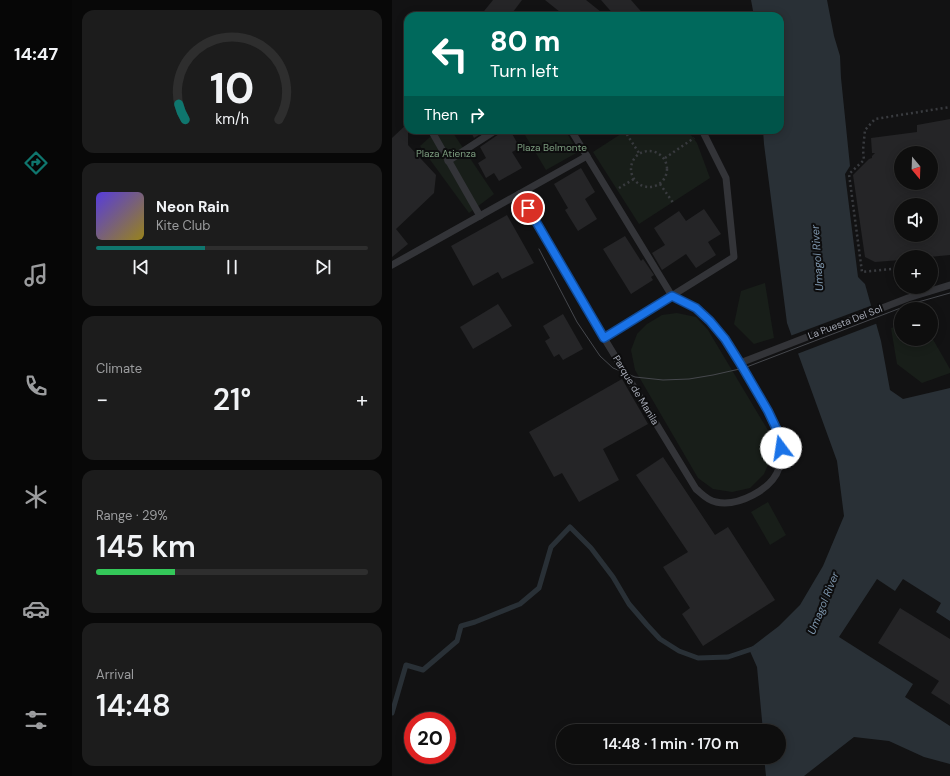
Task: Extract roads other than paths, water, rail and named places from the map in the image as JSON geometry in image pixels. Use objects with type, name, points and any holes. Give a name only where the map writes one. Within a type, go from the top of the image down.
[{"type":"lane","points":[[433,134],[480,216]]},
{"type":"lane","points":[[448,161],[490,134]]},
{"type":"lane","points":[[573,134],[672,296],[696,308],[710,321],[725,339],[740,363]]},
{"type":"lane","points":[[604,338],[734,257],[726,178],[704,134]]},
{"type":"lane","points":[[392,265],[587,156]]},
{"type":"lane","name":"Parque de Manila","points":[[519,194],[604,338],[696,489],[705,497],[715,502],[732,503],[747,498],[759,491],[771,480],[779,469],[781,448],[777,430],[768,411],[740,363]]},
{"type":"lane","name":"La Puesta Del Sol","points":[[740,363],[908,298],[950,285]]},
{"type":"water","name":"Umagol River","points":[[751,0],[827,0],[834,36],[840,56],[850,166],[845,174],[858,277],[865,284],[881,341],[890,390],[903,399],[950,388],[950,621],[936,612],[941,603],[903,579],[895,591],[877,579],[839,637],[913,684],[905,697],[950,726],[950,764],[924,757],[889,741],[854,737],[804,776],[766,776],[765,764],[786,764],[786,724],[762,724],[757,667],[749,649],[779,626],[800,605],[823,566],[844,516],[837,461],[787,323],[764,144],[763,134],[784,134],[784,12],[753,12]]},
{"type":"waterway","points":[[392,713],[406,665],[423,670],[457,641],[461,626],[520,604],[539,588],[551,547],[570,527],[591,548],[613,577],[629,604],[660,639],[679,651],[698,658],[728,657],[755,648]]},
{"type":"tram line","points":[[539,249],[577,322],[600,356],[613,368],[635,377],[663,380],[689,379],[744,368],[911,304],[950,293]]},
{"type":"park label","name":"Plaza Belmonte","points":[[552,147]]},
{"type":"park label","name":"Plaza Atienza","points":[[446,153]]}]
